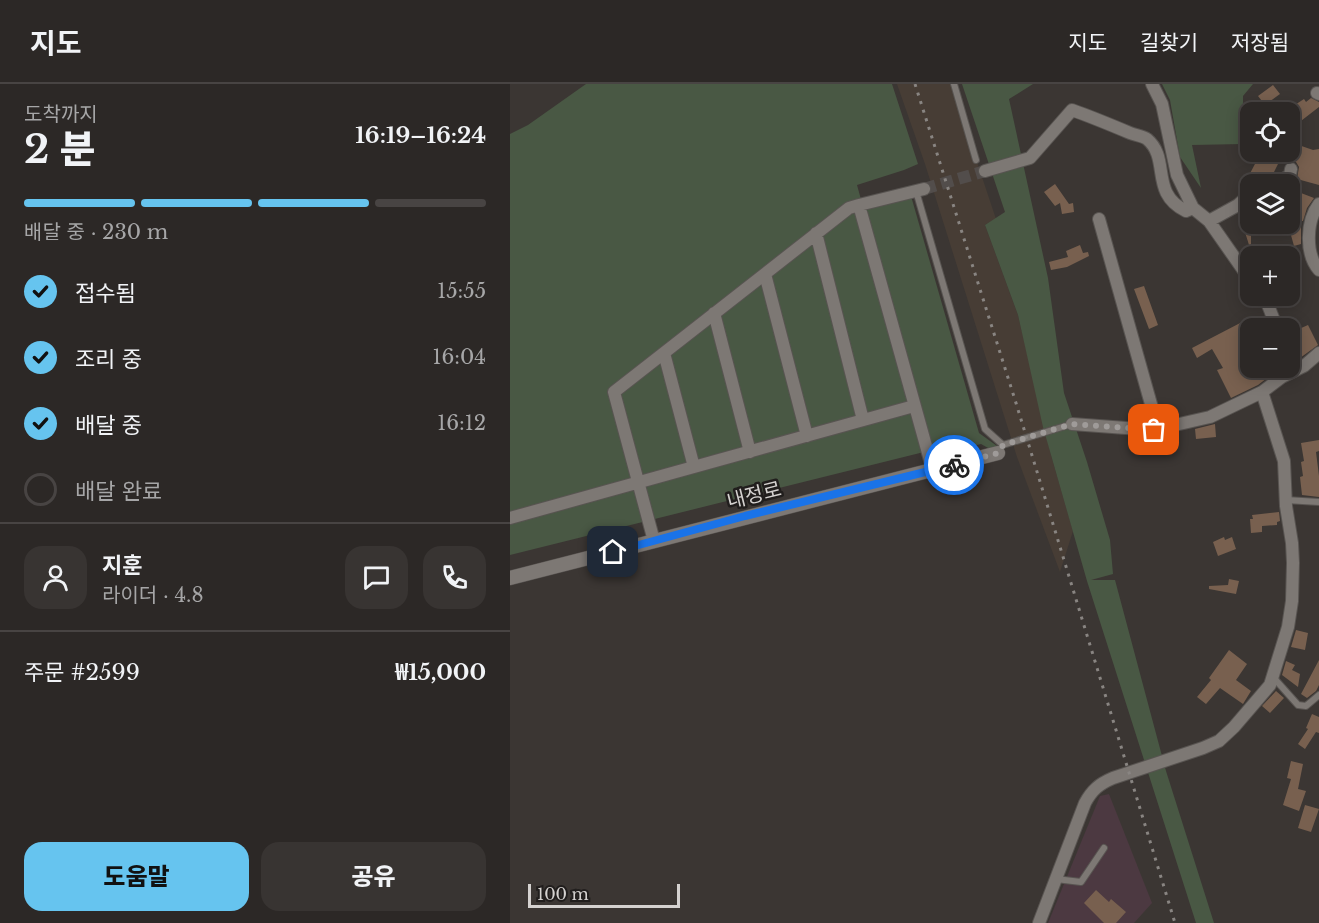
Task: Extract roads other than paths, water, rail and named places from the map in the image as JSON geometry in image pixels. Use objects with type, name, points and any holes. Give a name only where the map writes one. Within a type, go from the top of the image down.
[{"type":"street","points":[[1152,84],[1162,104],[1177,175],[1192,208],[1209,220],[1240,265]]},
{"type":"street","points":[[985,171],[1030,158],[1072,110],[1147,139],[1158,158],[1166,194],[1180,208],[1186,211],[1192,208]]},
{"type":"street","points":[[1290,174],[1291,169]]},
{"type":"street","points":[[654,542],[614,392],[849,208],[920,190]]},
{"type":"street","points":[[1209,220],[1240,203]]},
{"type":"street","points":[[1319,204],[1314,210],[1310,249],[1312,260],[1319,270]]},
{"type":"street","points":[[859,205],[933,471]]},
{"type":"street","points":[[1099,219],[1158,429]]},
{"type":"street","points":[[816,233],[863,420]]},
{"type":"street","points":[[765,274],[807,436]]},
{"type":"street","points":[[714,313],[750,452]]},
{"type":"street","points":[[664,353],[694,467]]},
{"type":"street","points":[[1300,367],[1319,353]]},
{"type":"street","points":[[1072,424],[1158,429],[1210,417],[1262,392],[1276,378]]},
{"type":"street","points":[[1038,923],[1084,803],[1090,793],[1100,783],[1219,741],[1270,685],[1288,627],[1292,601],[1293,543],[1288,524],[1284,461],[1262,392]]},
{"type":"street","points":[[510,518],[914,406]]},
{"type":"street","name":"내정로","points":[[510,578],[654,542],[745,516],[933,471],[1001,449]]},
{"type":"lane","points":[[954,84],[976,160]]},
{"type":"lane","points":[[920,190],[985,429],[1001,449],[1072,424]]},
{"type":"lane","points":[[1286,500],[1319,502]]},
{"type":"lane","points":[[1273,676],[1298,705],[1306,705],[1319,695]]},
{"type":"lane","points":[[1055,879],[1081,882],[1104,848]]},
{"type":"tunnel","points":[[924,189],[985,171]]},
{"type":"railway","points":[[915,84],[1016,403],[1175,923]]}]
